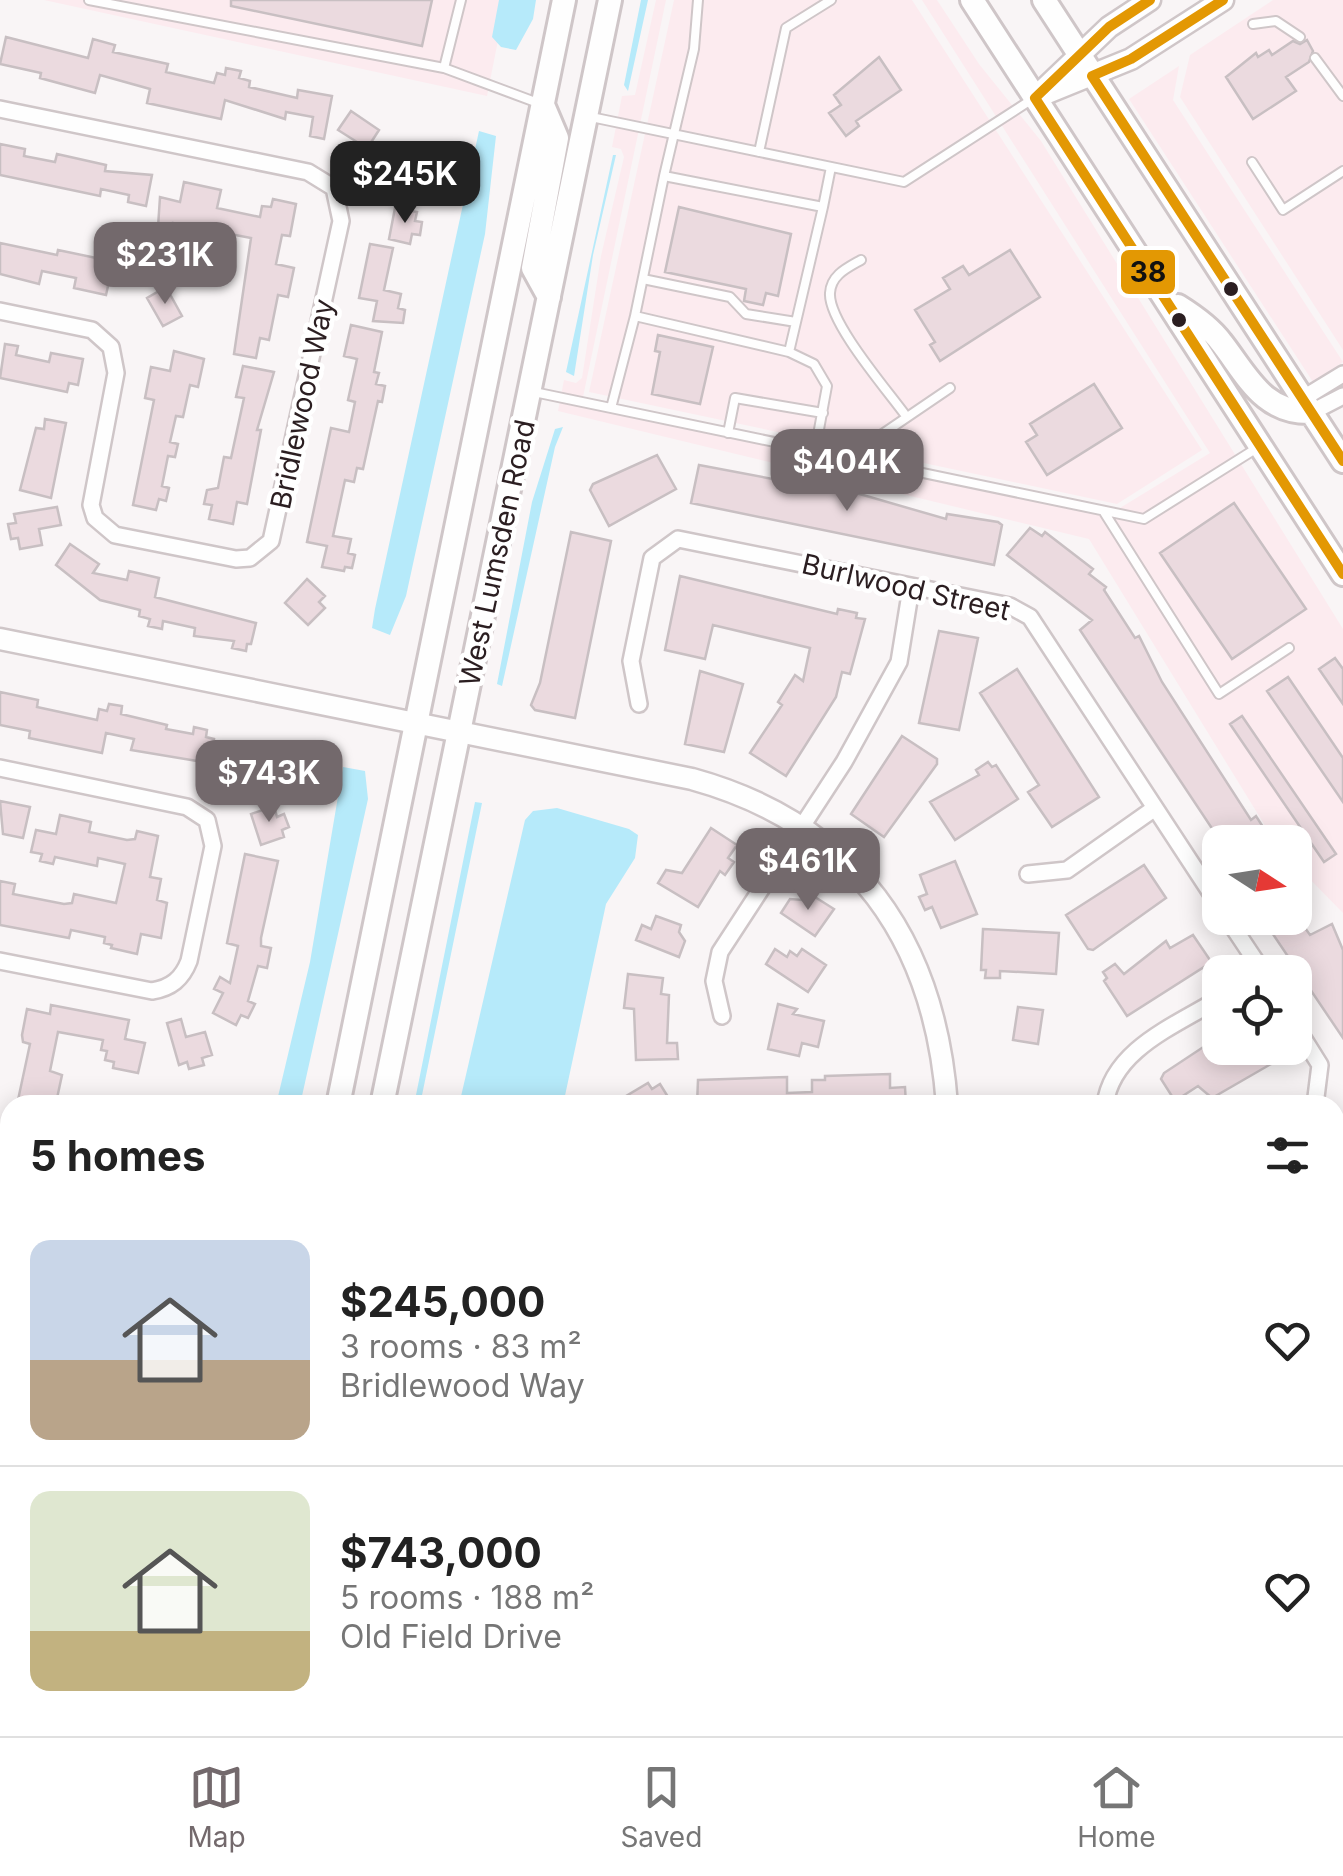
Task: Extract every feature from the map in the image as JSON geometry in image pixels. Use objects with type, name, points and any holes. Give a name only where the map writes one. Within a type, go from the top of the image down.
[{"type":"main road","name":"West Lumsden Road","points":[[340,1095],[564,0]]},
{"type":"main road","name":"West Lumsden Road","points":[[384,1095],[610,0]]},
{"type":"main road","points":[[972,0],[1343,574]]},
{"type":"main road","points":[[1044,0],[1343,461]]},
{"type":"main road","points":[[543,105],[558,138],[532,268],[549,297]]},
{"type":"main road","points":[[1167,298],[1214,333],[1262,397],[1289,410],[1307,406]]},
{"type":"street","points":[[1034,98],[1109,27],[1150,0]]},
{"type":"street","points":[[1034,98],[1131,59],[1222,0]]},
{"type":"street","name":"Bridlewood Way","points":[[0,109],[308,172],[334,188],[340,221],[271,542],[250,558],[236,559],[115,535],[104,528],[90,505],[116,373],[111,347],[92,330],[0,311]]},
{"type":"street","points":[[1307,406],[1343,374]]},
{"type":"street","points":[[1307,406],[1343,396]]},
{"type":"street","name":"Burlwood Street","points":[[639,704],[631,661],[652,558],[678,539],[1010,606],[1030,617],[1202,880]]},
{"type":"street","points":[[722,1016],[714,981],[720,952],[844,762],[899,662],[911,588]]},
{"type":"street","points":[[0,639],[708,783],[764,803],[800,825],[862,877],[903,936],[934,1016],[946,1095]]},
{"type":"street","points":[[0,768],[187,806],[207,820],[214,846],[189,962],[184,973],[166,989],[152,991],[1,965]]},
{"type":"street","points":[[1028,874],[1067,870],[1155,808]]},
{"type":"street","points":[[1108,1095],[1113,1074],[1131,1054],[1202,1009]]},
{"type":"street","points":[[1312,1052],[1320,1065],[1316,1095]]},
{"type":"lane","points":[[89,0],[444,68],[543,105]]},
{"type":"lane","points":[[444,68],[461,0]]},
{"type":"lane","points":[[610,408],[677,134],[694,49],[698,0]]},
{"type":"lane","points":[[759,152],[786,28],[831,0]]},
{"type":"lane","points":[[1253,24],[1276,21],[1300,36]]},
{"type":"lane","points":[[1315,58],[1343,96]]},
{"type":"lane","points":[[586,116],[904,182],[1034,98]]},
{"type":"lane","points":[[1252,162],[1283,210],[1343,171]]},
{"type":"lane","points":[[789,352],[831,167]]},
{"type":"lane","points":[[664,176],[823,207]]},
{"type":"lane","points":[[861,260],[836,274],[830,294],[837,319],[906,416]]},
{"type":"lane","points":[[642,279],[730,297],[746,314],[796,322]]},
{"type":"lane","points":[[635,316],[789,352],[814,364],[828,386],[814,451]]},
{"type":"lane","points":[[864,461],[872,441],[950,388]]},
{"type":"lane","points":[[530,392],[1144,519],[1261,445]]},
{"type":"lane","points":[[728,433],[735,398],[823,412]]},
{"type":"lane","points":[[1104,512],[1219,694],[1289,648]]},
{"type":"shaded area","points":[[44,0],[506,0],[487,96]]},
{"type":"shaded area","points":[[656,0],[666,0],[583,397],[1115,511],[1210,453],[922,0],[937,0],[979,64],[1041,141],[1343,629],[1343,913],[1312,881],[1312,825],[1265,825],[1089,539],[558,411],[564,380],[576,383],[582,378],[601,256],[624,157],[621,149],[612,147],[622,96],[635,95]]},
{"type":"shaded area","points":[[674,0],[912,0],[1202,450],[1117,504],[589,392]]},
{"type":"shaded area","points":[[1273,0],[1343,0],[1343,350],[1180,97],[1190,55]]},
{"type":"shaded area","points":[[1179,66],[1173,100],[1343,362],[1313,382],[1129,99]]},
{"type":"water","points":[[499,0],[536,0],[533,19],[516,50],[501,47],[492,37]]},
{"type":"water","points":[[641,0],[648,0],[628,91],[624,85]]},
{"type":"water","points":[[479,131],[496,136],[485,234],[406,596],[390,635],[372,628],[375,609]]},
{"type":"water","points":[[616,155],[593,255],[574,376],[566,372]]},
{"type":"water","points":[[563,427],[555,447],[502,686],[497,684],[532,502],[555,429]]},
{"type":"water","points":[[343,767],[365,771],[368,799],[302,1095],[278,1095],[310,962]]},
{"type":"water","points":[[475,802],[482,803],[422,1095],[416,1095]]},
{"type":"water","points":[[557,808],[629,829],[638,835],[635,858],[606,904],[565,1095],[461,1095],[525,820],[533,811]]},
{"type":"building","points":[[231,0],[432,0],[422,46],[231,6]]},
{"type":"building","points":[[6,37],[88,58],[93,39],[115,45],[113,52],[168,64],[166,72],[214,83],[217,73],[225,75],[226,68],[241,71],[239,78],[250,81],[249,87],[297,98],[298,90],[332,96],[324,139],[310,136],[313,117],[286,112],[285,119],[225,100],[221,119],[147,103],[150,89],[100,75],[95,93],[40,78],[41,73],[0,64]]},
{"type":"building","points":[[1307,40],[1313,51],[1309,62],[1286,77],[1296,91],[1253,119],[1226,77],[1256,53],[1258,57],[1269,50],[1272,55],[1293,41],[1300,44]]},
{"type":"building","points":[[879,57],[901,90],[856,121],[859,126],[846,136],[829,113],[841,105],[834,95]]},
{"type":"building","points":[[351,111],[379,130],[370,144],[388,166],[397,158],[410,173],[401,186],[383,197],[362,172],[370,166],[350,152],[357,142],[338,130]]},
{"type":"building","points":[[0,144],[25,149],[24,156],[55,162],[57,154],[106,165],[105,171],[152,175],[146,206],[128,202],[129,195],[101,189],[100,196],[0,175]]},
{"type":"building","points":[[184,182],[221,190],[217,208],[260,217],[262,206],[271,207],[273,199],[296,204],[290,236],[282,235],[276,264],[294,268],[288,297],[278,295],[269,340],[260,338],[256,358],[234,354],[251,238],[173,223],[172,230],[158,227],[160,197],[180,202]]},
{"type":"building","points":[[679,207],[791,234],[778,296],[766,293],[763,305],[744,301],[746,289],[665,272]]},
{"type":"building","points":[[395,208],[417,212],[415,221],[422,222],[420,235],[412,234],[410,244],[389,239]]},
{"type":"building","points":[[0,243],[57,255],[58,250],[101,259],[102,253],[134,260],[130,281],[110,277],[106,295],[74,288],[76,278],[42,271],[39,284],[0,274]]},
{"type":"building","points":[[370,244],[393,248],[384,290],[401,294],[398,308],[405,310],[403,323],[373,321],[377,301],[359,298]]},
{"type":"building","points":[[1010,250],[1040,297],[940,361],[930,345],[935,342],[915,310],[950,289],[943,278],[963,266],[969,275]]},
{"type":"building","points":[[166,287],[182,316],[163,326],[147,298]]},
{"type":"building","points":[[351,325],[382,332],[374,372],[379,373],[376,384],[385,386],[363,469],[357,468],[354,482],[345,480],[333,536],[351,539],[348,553],[355,555],[352,568],[345,567],[344,571],[322,567],[327,546],[307,542],[331,428],[349,432],[355,402],[348,400],[357,359],[344,356]]},
{"type":"building","points":[[658,335],[713,347],[700,404],[652,394],[660,352],[655,351]]},
{"type":"building","points":[[5,344],[18,346],[16,355],[49,362],[51,353],[83,359],[78,385],[69,383],[67,392],[0,378]]},
{"type":"building","points":[[174,351],[204,359],[198,387],[190,385],[183,417],[176,416],[170,442],[178,444],[175,457],[168,456],[162,486],[169,488],[166,501],[159,499],[156,510],[133,505],[154,400],[145,398],[151,367],[170,371]]},
{"type":"building","points":[[243,366],[274,372],[257,430],[261,430],[247,504],[237,502],[233,524],[209,519],[212,505],[204,504],[207,490],[218,488],[224,457],[231,458],[244,398],[236,397]]},
{"type":"building","points":[[1094,384],[1122,428],[1047,475],[1026,442],[1037,435],[1030,424]]},
{"type":"building","points":[[45,419],[66,423],[51,498],[20,490],[36,428],[44,429]]},
{"type":"building","points":[[657,455],[676,489],[609,526],[590,490],[593,484]]},
{"type":"building","points":[[699,465],[810,486],[811,481],[825,484],[946,519],[947,514],[998,522],[1002,525],[994,565],[691,503]]},
{"type":"building","points":[[1234,503],[1306,609],[1232,659],[1160,553]]},
{"type":"building","points":[[57,507],[61,525],[39,529],[42,545],[20,549],[18,538],[11,539],[8,524],[16,523],[14,514]]},
{"type":"building","points":[[1030,528],[1042,536],[1045,532],[1093,569],[1089,574],[1106,587],[1104,590],[1135,638],[1139,636],[1162,682],[1251,820],[1256,816],[1262,825],[1210,825],[1080,630],[1092,620],[1007,555]]},
{"type":"building","points":[[571,532],[611,541],[575,718],[535,710],[531,705],[540,683]]},
{"type":"building","points":[[70,544],[99,564],[93,573],[127,580],[129,571],[159,578],[155,597],[256,623],[251,644],[247,644],[246,651],[232,648],[234,641],[194,636],[195,628],[163,621],[162,629],[148,626],[150,619],[139,616],[140,610],[100,600],[56,565]]},
{"type":"building","points":[[680,576],[837,614],[838,609],[857,613],[856,618],[865,619],[850,674],[842,672],[836,697],[786,776],[750,753],[782,705],[778,702],[795,675],[803,681],[810,648],[713,625],[705,659],[665,650]]},
{"type":"building","points":[[307,579],[325,596],[319,602],[325,608],[308,625],[285,603]]},
{"type":"building","points":[[939,631],[978,638],[959,730],[919,723]]},
{"type":"building","points":[[1335,658],[1343,669],[1343,704],[1319,669]]},
{"type":"building","points":[[1017,669],[1099,797],[1052,827],[1028,792],[1039,785],[980,693]]},
{"type":"building","points":[[700,671],[743,684],[724,752],[685,744]]},
{"type":"building","points":[[1288,677],[1343,758],[1343,802],[1267,691]]},
{"type":"building","points":[[0,692],[38,700],[37,707],[97,720],[99,709],[107,711],[109,704],[122,706],[121,714],[167,725],[166,729],[193,734],[194,727],[207,730],[206,737],[214,739],[209,763],[131,750],[134,739],[106,733],[102,753],[29,738],[30,731],[0,725]]},
{"type":"building","points":[[1242,716],[1336,854],[1324,862],[1312,844],[1312,825],[1299,825],[1230,724]]},
{"type":"building","points":[[902,736],[937,759],[937,764],[884,837],[851,814]]},
{"type":"building","points":[[244,753],[252,759],[257,753],[267,762],[263,767],[270,773],[256,790],[230,770]]},
{"type":"building","points":[[988,762],[992,767],[996,765],[1018,799],[955,840],[930,802],[979,775],[976,770]]},
{"type":"building","points":[[0,801],[30,807],[23,838],[3,834]]},
{"type":"building","points":[[274,806],[277,817],[284,814],[289,827],[282,830],[284,837],[261,845],[251,814]]},
{"type":"building","points":[[60,815],[91,822],[89,832],[127,840],[135,839],[137,831],[158,836],[150,877],[161,879],[157,900],[167,903],[161,938],[141,934],[137,954],[111,948],[112,945],[104,943],[105,937],[71,930],[69,938],[0,925],[0,881],[15,884],[13,894],[64,904],[72,903],[74,894],[116,903],[125,864],[98,858],[97,866],[55,857],[53,864],[40,861],[42,854],[31,852],[36,830],[56,834]]},
{"type":"building","points":[[711,828],[737,845],[728,858],[734,862],[725,875],[720,871],[698,907],[658,883],[666,870],[682,873]]},
{"type":"building","points":[[245,854],[278,861],[261,938],[261,946],[271,948],[267,968],[258,966],[248,1001],[255,1004],[248,1018],[241,1015],[236,1025],[213,1013],[223,993],[214,989],[220,977],[230,983],[238,946],[227,943]]},
{"type":"building","points":[[955,861],[977,914],[941,928],[932,907],[925,910],[919,897],[927,894],[920,875]]},
{"type":"building","points":[[1144,865],[1166,898],[1093,950],[1088,949],[1066,915]]},
{"type":"building","points":[[807,892],[834,909],[815,936],[781,913],[790,899],[802,900]]},
{"type":"building","points":[[656,916],[681,925],[679,932],[685,941],[679,957],[636,940],[642,925],[651,929]]},
{"type":"building","points":[[1332,924],[1343,950],[1343,1038],[1312,992],[1312,955],[1287,955],[1273,935],[1312,935]]},
{"type":"building","points":[[983,929],[1059,933],[1056,974],[1000,971],[1000,978],[985,978],[986,970],[981,970]]},
{"type":"building","points":[[1193,935],[1207,955],[1202,955],[1202,968],[1127,1016],[1104,981],[1107,978],[1103,972],[1115,964],[1124,974],[1166,941],[1170,948]]},
{"type":"building","points":[[775,949],[787,957],[790,951],[797,956],[802,949],[826,965],[808,992],[766,964]]},
{"type":"building","points":[[628,974],[663,978],[661,994],[669,995],[667,1043],[677,1043],[678,1059],[636,1060],[634,1009],[624,1008]]},
{"type":"building","points":[[778,1004],[797,1009],[793,1014],[824,1021],[818,1047],[802,1043],[799,1056],[768,1049]]},
{"type":"building","points":[[51,1005],[129,1020],[125,1039],[145,1043],[138,1073],[113,1068],[114,1062],[105,1060],[107,1051],[101,1050],[103,1040],[58,1032],[50,1071],[62,1075],[58,1095],[19,1095],[30,1044],[23,1042],[22,1035],[27,1009],[50,1014]]},
{"type":"building","points":[[1018,1007],[1043,1010],[1038,1044],[1013,1040]]},
{"type":"building","points":[[181,1019],[186,1037],[205,1032],[212,1055],[202,1058],[204,1065],[189,1069],[187,1062],[179,1065],[167,1023]]},
{"type":"building","points":[[1202,1048],[1202,1065],[1269,1065],[1217,1095],[1208,1095],[1198,1086],[1184,1095],[1171,1095],[1161,1079]]},
{"type":"building","points":[[890,1074],[890,1088],[905,1087],[905,1095],[697,1095],[698,1080],[787,1077],[787,1093],[812,1092],[812,1080],[825,1080],[825,1076]]},
{"type":"building","points":[[648,1083],[652,1089],[660,1084],[667,1095],[628,1095]]},
{"type":"transit line","name":"38","points":[[1150,0],[1109,27],[1035,98],[1343,574]]},
{"type":"transit line","name":"38","points":[[1223,0],[1131,59],[1092,76],[1343,461]]}]
